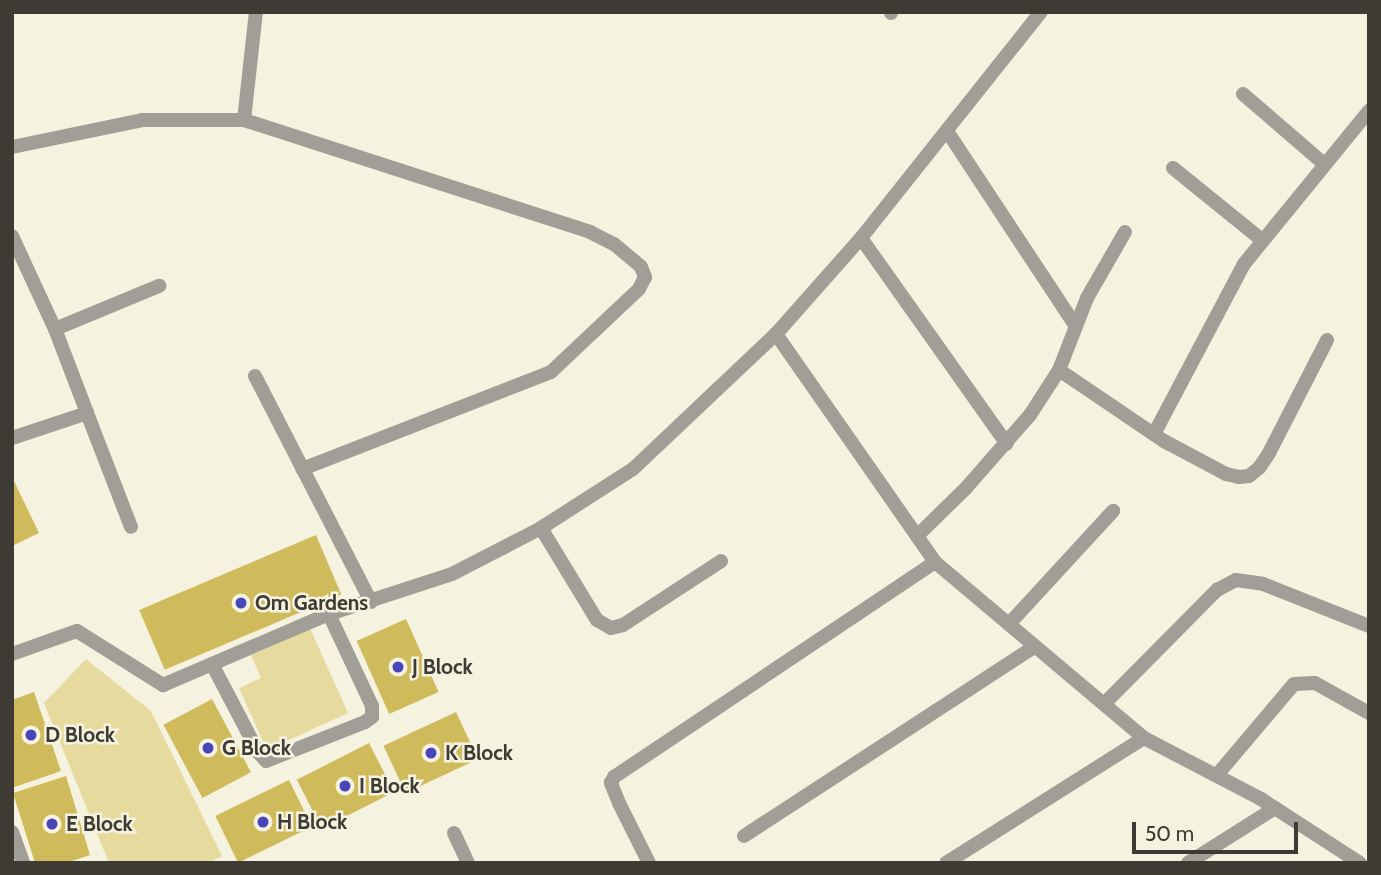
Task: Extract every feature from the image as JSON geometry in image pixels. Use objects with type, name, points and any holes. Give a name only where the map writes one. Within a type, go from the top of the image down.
[{"type":"street","points":[[244,120],[256,12]]},
{"type":"street","points":[[12,654],[77,631],[163,685],[330,614],[452,574],[541,528],[633,469],[776,334],[862,238],[1041,12]]},
{"type":"street","points":[[1243,94],[1323,163]]},
{"type":"street","points":[[1154,434],[1229,287],[1323,163],[1369,111]]},
{"type":"street","points":[[12,146],[142,120],[244,120],[590,232],[614,244],[641,267],[645,277],[639,289],[551,372],[302,469]]},
{"type":"street","points":[[947,131],[1074,325]]},
{"type":"street","points":[[1173,168],[1262,240]]},
{"type":"street","points":[[917,536],[1007,444],[1059,370],[1074,325],[1098,275],[1125,232]]},
{"type":"street","points":[[12,236],[18,266],[55,329],[131,527]]},
{"type":"street","points":[[862,238],[1007,444]]},
{"type":"street","points":[[55,329],[159,286]]},
{"type":"street","points":[[776,334],[935,562],[1144,738],[1275,808],[1360,863]]},
{"type":"street","points":[[1059,370],[1154,434],[1226,474],[1249,476],[1259,468],[1269,453],[1327,340]]},
{"type":"street","points":[[255,376],[371,602]]},
{"type":"street","points":[[12,438],[87,413]]},
{"type":"street","points":[[1009,624],[1113,512]]},
{"type":"street","points":[[541,528],[597,620],[611,628],[623,625],[721,561]]},
{"type":"street","points":[[649,863],[619,803],[611,783],[614,777],[935,562]]},
{"type":"street","points":[[1104,704],[1217,590],[1236,580],[1263,584],[1369,626]]},
{"type":"street","points":[[212,664],[258,752],[266,761],[365,722],[372,717],[372,706],[330,614]]},
{"type":"street","points":[[744,836],[1034,647]]},
{"type":"street","points":[[1217,775],[1294,684],[1315,683],[1369,713]]},
{"type":"street","points":[[946,863],[1144,738]]},
{"type":"street","points":[[1188,863],[1275,808]]},
{"type":"street","points":[[12,832],[23,863]]},
{"type":"street","points":[[454,833],[468,863]]},
{"type":"shaded area","points":[[310,628],[348,713],[267,750],[239,688],[261,678],[251,655]]},
{"type":"shaded area","points":[[86,659],[151,711],[222,856],[208,863],[109,863],[44,703]]},
{"type":"building","points":[[12,477],[39,533],[12,546]]},
{"type":"building","name":"Om Gardens","points":[[316,535],[341,595],[165,670],[139,610]]},
{"type":"building","name":"J Block","points":[[406,619],[439,692],[389,714],[357,641]]},
{"type":"building","name":"D Block","points":[[34,692],[61,771],[12,788],[12,700]]},
{"type":"building","name":"G Block","points":[[212,699],[251,772],[202,798],[163,725]]},
{"type":"building","name":"K Block","points":[[456,712],[478,759],[405,793],[383,746]]},
{"type":"building","name":"I Block","points":[[369,743],[394,792],[322,829],[297,780]]},
{"type":"building","name":"E Block","points":[[66,776],[90,855],[66,863],[35,863],[13,793]]},
{"type":"building","name":"H Block","points":[[289,780],[312,827],[238,863],[215,816]]},
{"type":"place","name":"Om Gardens","points":[[241,603]]},
{"type":"place","name":"J Block","points":[[398,667]]},
{"type":"place","name":"D Block","points":[[31,735]]},
{"type":"place","name":"G Block","points":[[208,748]]},
{"type":"place","name":"K Block","points":[[431,753]]},
{"type":"place","name":"I Block","points":[[345,786]]},
{"type":"place","name":"H Block","points":[[263,822]]},
{"type":"place","name":"E Block","points":[[52,824]]}]
